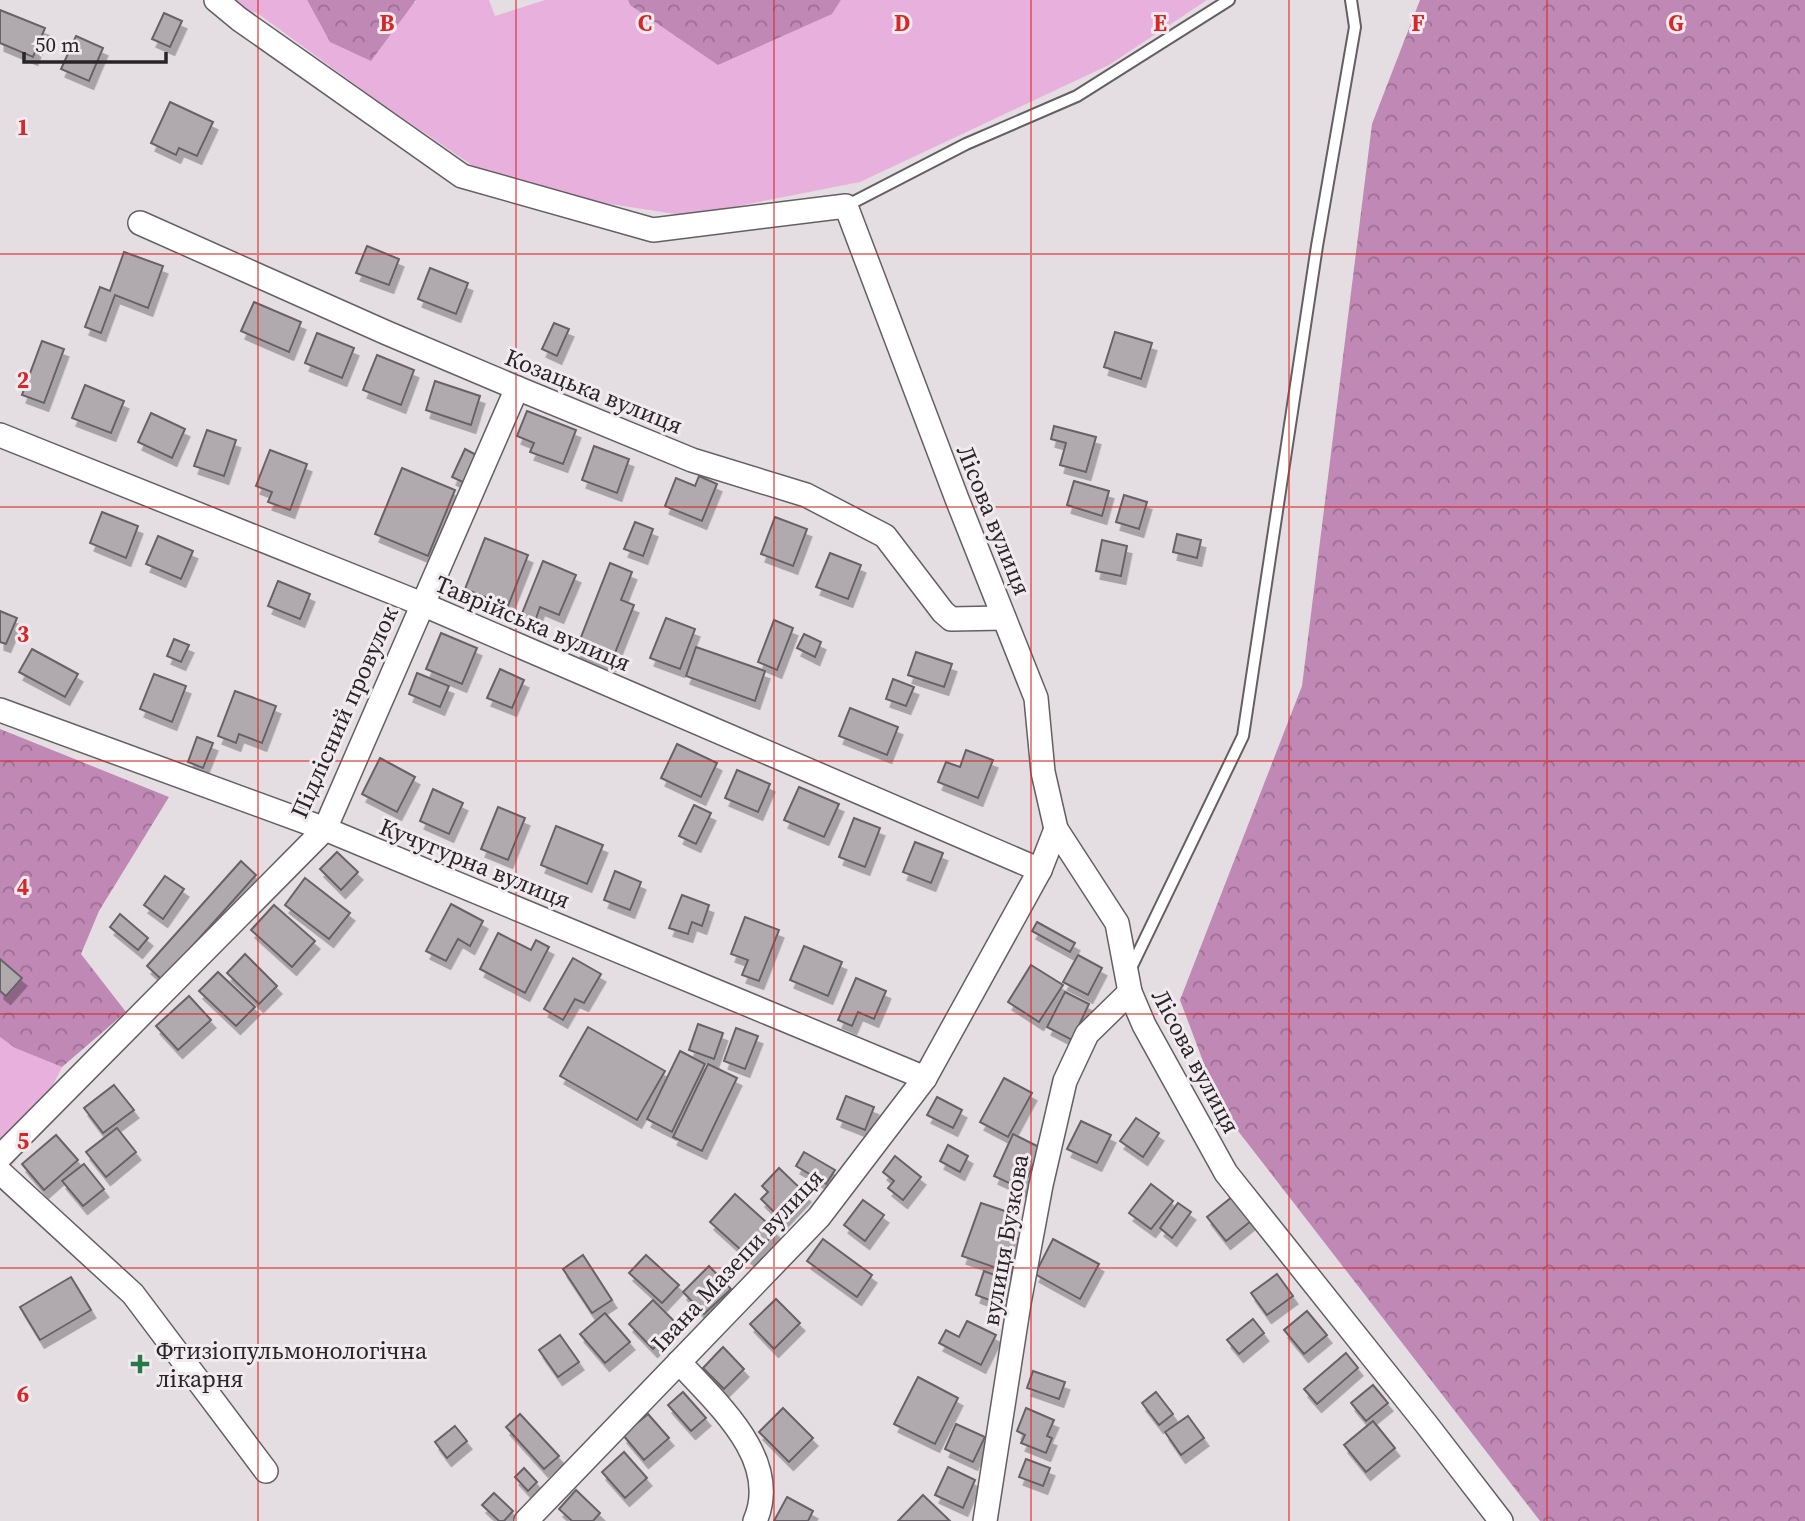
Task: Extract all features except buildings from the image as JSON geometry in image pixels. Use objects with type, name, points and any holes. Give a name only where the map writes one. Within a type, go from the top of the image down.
[{"type":"street","points":[[216,0],[462,176],[653,230],[846,206]]},
{"type":"street","name":"Лісова вулиця","points":[[846,206],[1036,698],[1043,772],[1056,829],[1117,923],[1129,984],[1144,1025],[1226,1174],[1501,1521]]},
{"type":"street","name":"Козацька вулиця","points":[[140,223],[387,333],[692,460],[806,495],[885,536],[951,619],[1004,618]]},
{"type":"street","name":"Підлісний провулок","points":[[0,1157],[325,829],[517,388]]},
{"type":"street","name":"Таврійська вулиця","points":[[0,435],[422,604],[1040,870]]},
{"type":"street","name":"Кучугурна вулиця","points":[[0,710],[325,829],[925,1077]]},
{"type":"street","name":"Івана Мазепи вулиця","points":[[526,1521],[819,1217],[925,1077],[1040,870],[1056,829]]},
{"type":"street","name":"вулиця Бузкова","points":[[985,1521],[1021,1290],[1065,1081],[1087,1034],[1129,984]]},
{"type":"street","points":[[0,1172],[133,1294],[267,1471]]},
{"type":"street","points":[[679,1362],[741,1430],[756,1462],[762,1483],[760,1511],[755,1521]]},
{"type":"lane","points":[[846,206],[966,144],[1077,96],[1229,0]]},
{"type":"lane","points":[[1129,984],[1243,736],[1317,246],[1355,27],[1351,0]]},
{"type":"shaded area","points":[[216,0],[307,0],[330,42],[416,0],[489,0],[495,16],[545,0],[628,0],[630,5],[832,14],[841,0],[1207,0],[1109,65],[860,182],[688,216],[552,195],[476,168],[257,13]]},
{"type":"shaded area","points":[[0,1037],[15,1048],[62,1067],[15,1162],[0,1176]]},
{"type":"green space","points":[[307,0],[416,0],[371,61],[330,42]]},
{"type":"green space","points":[[628,0],[841,0],[832,14],[718,65],[630,5]]},
{"type":"green space","points":[[1420,0],[1805,0],[1805,1521],[1540,1521],[1221,1109],[1180,1000],[1302,686],[1372,124]]},
{"type":"green space","points":[[0,729],[169,797],[99,911],[81,954],[126,1012],[62,1067],[15,1048],[0,1037]]},
{"type":"place","name":"Фтизіопульмонологічна лікарня","points":[[140,1364]]}]
